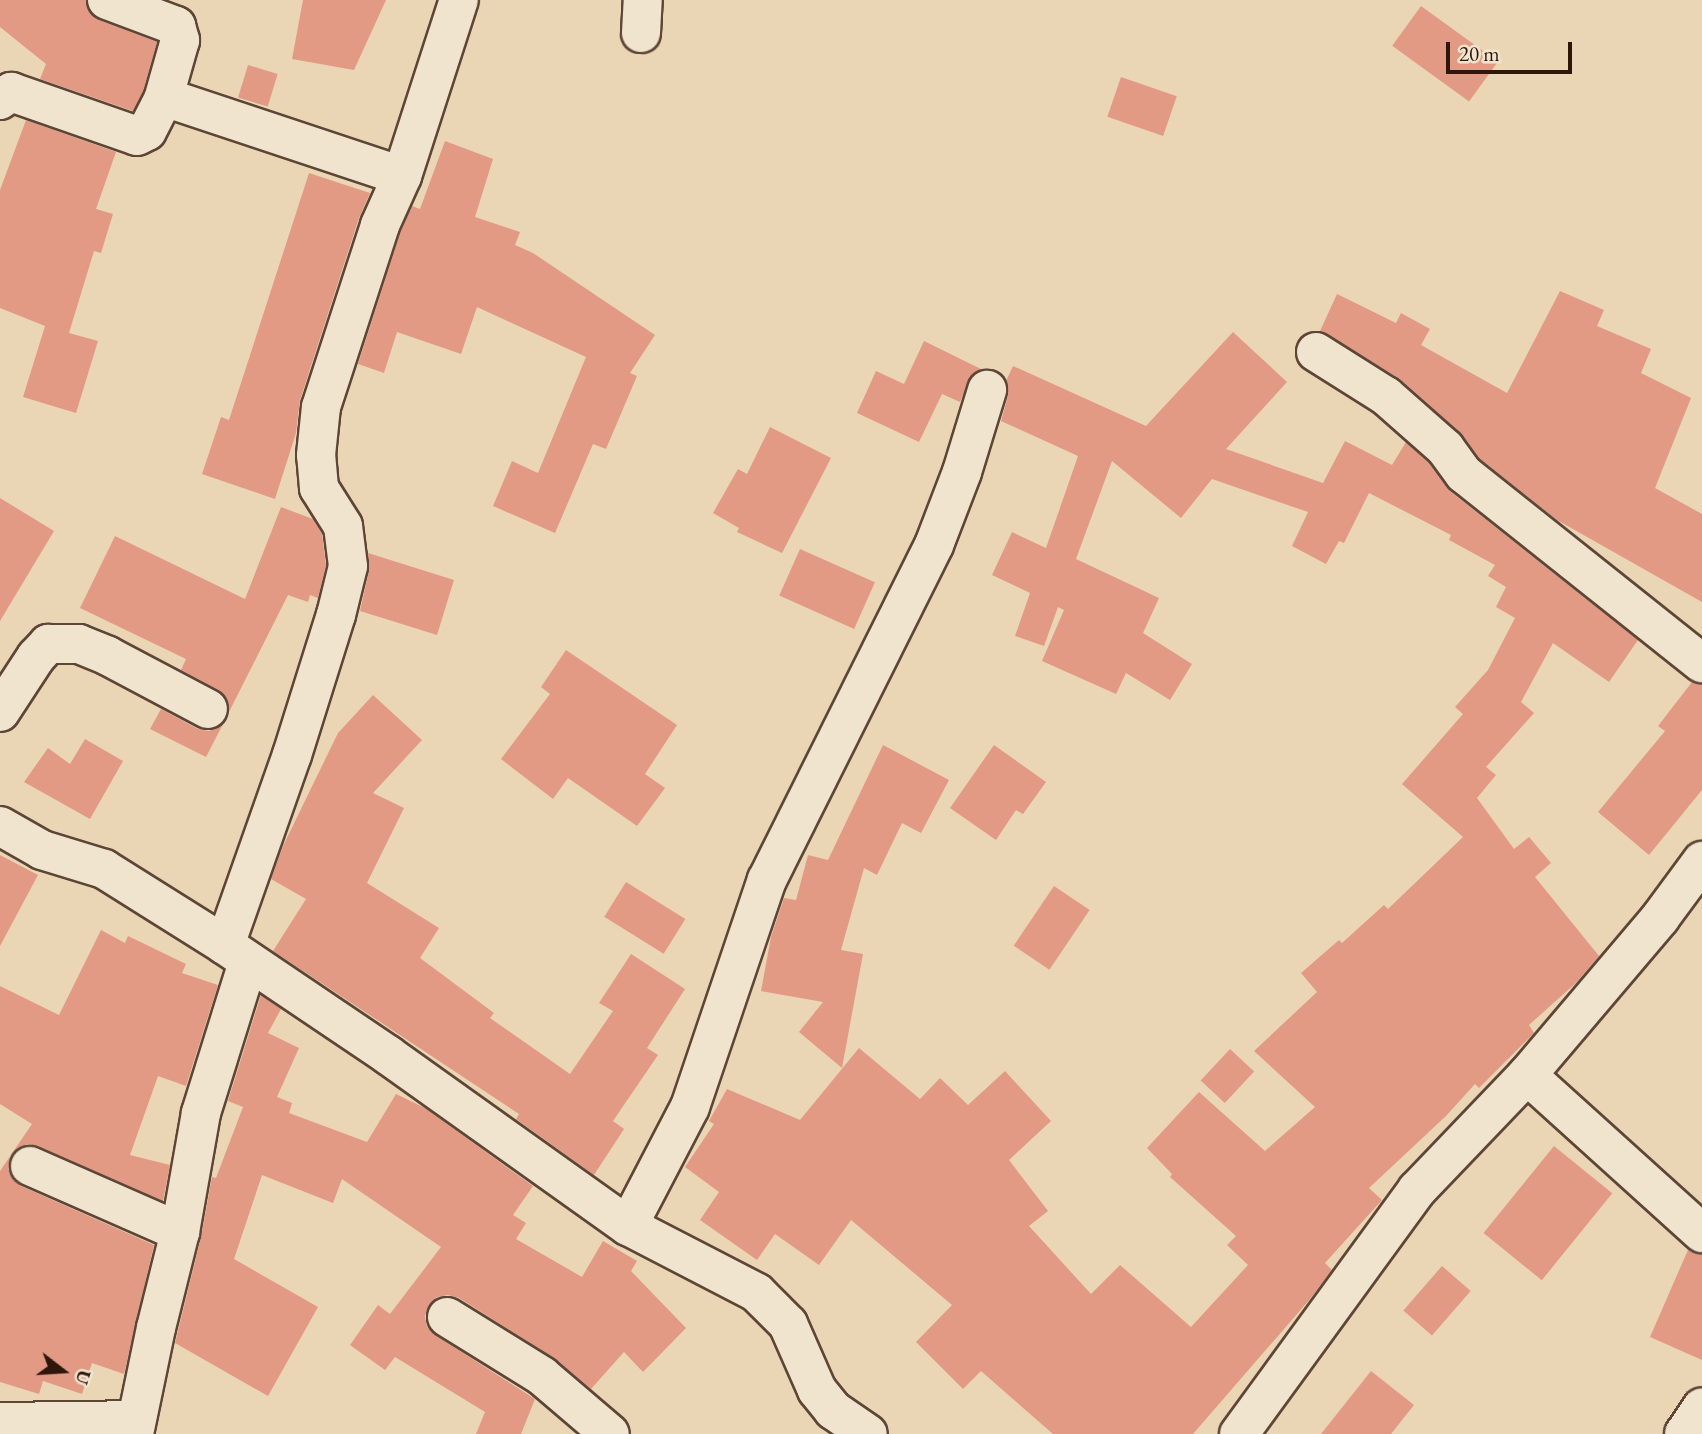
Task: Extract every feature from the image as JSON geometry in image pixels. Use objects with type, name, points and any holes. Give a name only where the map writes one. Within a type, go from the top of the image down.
[{"type":"street","points":[[0,100],[11,92],[137,136],[147,131],[163,100],[180,40],[176,26],[107,0]]},
{"type":"street","points":[[0,1422],[135,1427],[180,1232],[201,1113],[237,954],[292,755],[337,615],[348,566],[343,526],[319,488],[316,454],[321,408],[380,225],[402,176],[459,0]]},
{"type":"street","points":[[163,100],[173,100],[402,176]]},
{"type":"street","points":[[1316,352],[1386,396],[1445,448],[1464,474],[1702,663]]},
{"type":"street","points":[[628,1226],[690,1107],[767,880],[934,545],[962,472],[987,390]]},
{"type":"street","points":[[0,712],[36,657],[48,644],[79,644],[108,656],[208,709]]},
{"type":"street","points":[[0,826],[42,850],[104,869],[387,1055],[628,1226],[757,1293],[788,1324],[817,1390],[833,1410],[868,1434]]},
{"type":"street","points":[[1239,1434],[1417,1190],[1527,1076],[1660,918],[1702,861]]},
{"type":"street","points":[[1527,1076],[1702,1233]]},
{"type":"street","points":[[30,1166],[180,1232]]},
{"type":"street","points":[[447,1317],[542,1376],[610,1434]]},
{"type":"street","points":[[1684,1434],[1702,1407]]},
{"type":"building","points":[[0,0],[86,0],[90,13],[99,20],[157,42],[143,92],[133,111],[40,79],[46,64],[0,27]]},
{"type":"building","points":[[303,0],[386,0],[354,70],[292,59]]},
{"type":"building","points":[[1421,6],[1498,62],[1469,101],[1392,46]]},
{"type":"building","points":[[248,65],[278,74],[268,107],[238,98]]},
{"type":"building","points":[[1121,77],[1177,96],[1163,136],[1107,117]]},
{"type":"building","points":[[26,120],[116,152],[96,209],[113,214],[101,253],[94,251],[69,333],[98,341],[76,413],[23,397],[45,326],[0,308],[0,190]]},
{"type":"building","points":[[445,141],[493,159],[475,217],[520,232],[515,245],[533,253],[655,335],[630,373],[637,376],[606,449],[593,444],[555,533],[493,506],[512,461],[538,473],[586,357],[477,307],[461,354],[397,332],[384,373],[358,364],[400,233],[412,206],[420,209]]},
{"type":"building","points":[[309,173],[370,193],[359,218],[300,400],[296,433],[275,499],[202,474],[221,417],[229,420]]},
{"type":"building","points":[[1560,291],[1604,310],[1597,326],[1651,349],[1641,373],[1691,398],[1655,488],[1702,514],[1702,602],[1557,520],[1480,459],[1459,432],[1400,379],[1320,331],[1337,294],[1396,323],[1401,313],[1430,329],[1421,345],[1507,393]]},
{"type":"building","points":[[1233,332],[1287,382],[1226,449],[1323,483],[1345,441],[1392,465],[1406,442],[1429,463],[1450,491],[1638,640],[1609,682],[1553,643],[1521,702],[1534,713],[1486,767],[1496,775],[1477,798],[1514,849],[1529,837],[1551,863],[1535,877],[1599,956],[1577,982],[1529,1025],[1534,1033],[1479,1088],[1475,1084],[1446,1116],[1369,1188],[1382,1200],[1325,1263],[1332,1270],[1193,1434],[1053,1434],[981,1371],[963,1389],[916,1342],[952,1305],[851,1220],[819,1265],[775,1234],[757,1260],[700,1220],[719,1192],[685,1167],[714,1124],[709,1121],[727,1089],[800,1120],[859,1048],[920,1099],[940,1078],[968,1105],[1005,1071],[1051,1121],[1009,1160],[1048,1211],[1029,1226],[1091,1294],[1120,1265],[1191,1327],[1248,1265],[1227,1245],[1236,1236],[1170,1177],[1172,1174],[1147,1148],[1199,1092],[1265,1151],[1315,1107],[1254,1051],[1317,992],[1301,973],[1339,940],[1342,943],[1384,905],[1388,909],[1463,837],[1402,784],[1463,714],[1455,707],[1488,670],[1515,618],[1496,607],[1506,587],[1488,576],[1495,565],[1449,540],[1451,535],[1369,493],[1344,543],[1339,541],[1326,564],[1292,546],[1308,512],[1212,479],[1181,518],[1112,461],[1076,559],[1159,598],[1143,633],[1192,664],[1170,700],[1126,673],[1116,694],[1042,661],[1064,610],[1058,607],[1044,646],[1015,636],[1030,593],[992,575],[1012,532],[1046,548],[1078,456],[1001,421],[1008,396],[1006,381],[1013,366],[1146,426]]},
{"type":"building","points":[[924,341],[981,369],[972,375],[960,402],[942,394],[919,442],[857,413],[876,371],[904,384]]},
{"type":"building","points":[[770,427],[831,458],[782,553],[737,532],[739,528],[713,513],[738,469],[747,474]]},
{"type":"building","points":[[0,498],[54,531],[0,621]]},
{"type":"building","points":[[281,507],[313,519],[322,534],[326,565],[318,598],[310,595],[308,602],[288,595],[229,712],[227,698],[219,690],[181,670],[186,659],[80,608],[115,536],[245,599]]},
{"type":"building","points":[[800,549],[875,582],[854,629],[779,596]]},
{"type":"building","points":[[368,553],[454,580],[437,635],[360,611],[369,571]]},
{"type":"building","points":[[566,650],[677,725],[645,774],[665,788],[637,826],[568,778],[553,799],[501,759],[550,694],[541,687]]},
{"type":"building","points":[[1692,682],[1702,684],[1702,790],[1649,855],[1598,812],[1665,731],[1658,726]]},
{"type":"building","points":[[373,695],[422,740],[373,793],[404,808],[367,883],[439,928],[420,958],[494,1013],[490,1018],[570,1074],[613,1011],[599,1003],[631,954],[685,989],[647,1048],[658,1055],[613,1121],[624,1129],[594,1175],[516,1119],[519,1114],[273,951],[306,899],[271,879],[283,846],[338,733]]},
{"type":"building","points":[[161,709],[198,729],[209,731],[223,724],[206,757],[150,729]]},
{"type":"building","points":[[85,739],[123,761],[90,819],[24,782],[48,748],[70,764]]},
{"type":"building","points":[[883,745],[949,780],[921,833],[902,823],[877,875],[864,868],[841,950],[863,954],[842,1068],[799,1032],[823,1002],[761,991],[771,937],[784,898],[796,900],[808,855],[828,860]]},
{"type":"building","points":[[994,745],[1046,782],[1023,814],[1016,810],[996,840],[950,808]]},
{"type":"building","points":[[0,855],[38,875],[0,946]]},
{"type":"building","points":[[626,882],[685,919],[664,954],[604,917]]},
{"type":"building","points":[[1054,886],[1090,910],[1049,970],[1014,946]]},
{"type":"building","points":[[101,930],[125,943],[128,936],[186,964],[182,973],[218,985],[186,1086],[158,1076],[130,1155],[170,1165],[163,1201],[38,1146],[27,1144],[18,1148],[10,1157],[8,1169],[13,1179],[21,1186],[154,1245],[124,1374],[92,1363],[82,1394],[43,1381],[39,1394],[0,1382],[0,1171],[32,1124],[0,1104],[0,986],[59,1015]]},
{"type":"building","points":[[261,995],[281,1009],[268,1033],[299,1048],[277,1097],[292,1103],[289,1113],[367,1142],[396,1094],[425,1108],[533,1186],[513,1215],[526,1223],[516,1239],[582,1277],[603,1241],[637,1261],[631,1271],[686,1328],[643,1372],[624,1352],[591,1389],[554,1358],[459,1298],[448,1295],[437,1297],[429,1305],[425,1316],[427,1327],[435,1335],[535,1399],[521,1434],[476,1434],[485,1412],[395,1357],[385,1370],[350,1345],[378,1305],[390,1314],[441,1247],[342,1179],[333,1203],[262,1175],[234,1259],[318,1307],[268,1396],[175,1343],[201,1237],[212,1177],[216,1178],[243,1107],[228,1101]]},
{"type":"building","points":[[1230,1049],[1254,1072],[1225,1103],[1201,1080]]},
{"type":"building","points":[[1554,1146],[1612,1193],[1542,1280],[1484,1233]]},
{"type":"building","points":[[1688,1250],[1702,1254],[1702,1360],[1650,1337]]},
{"type":"building","points":[[1442,1266],[1471,1291],[1432,1335],[1403,1311]]},
{"type":"building","points":[[1371,1371],[1414,1405],[1391,1434],[1321,1434]]}]
